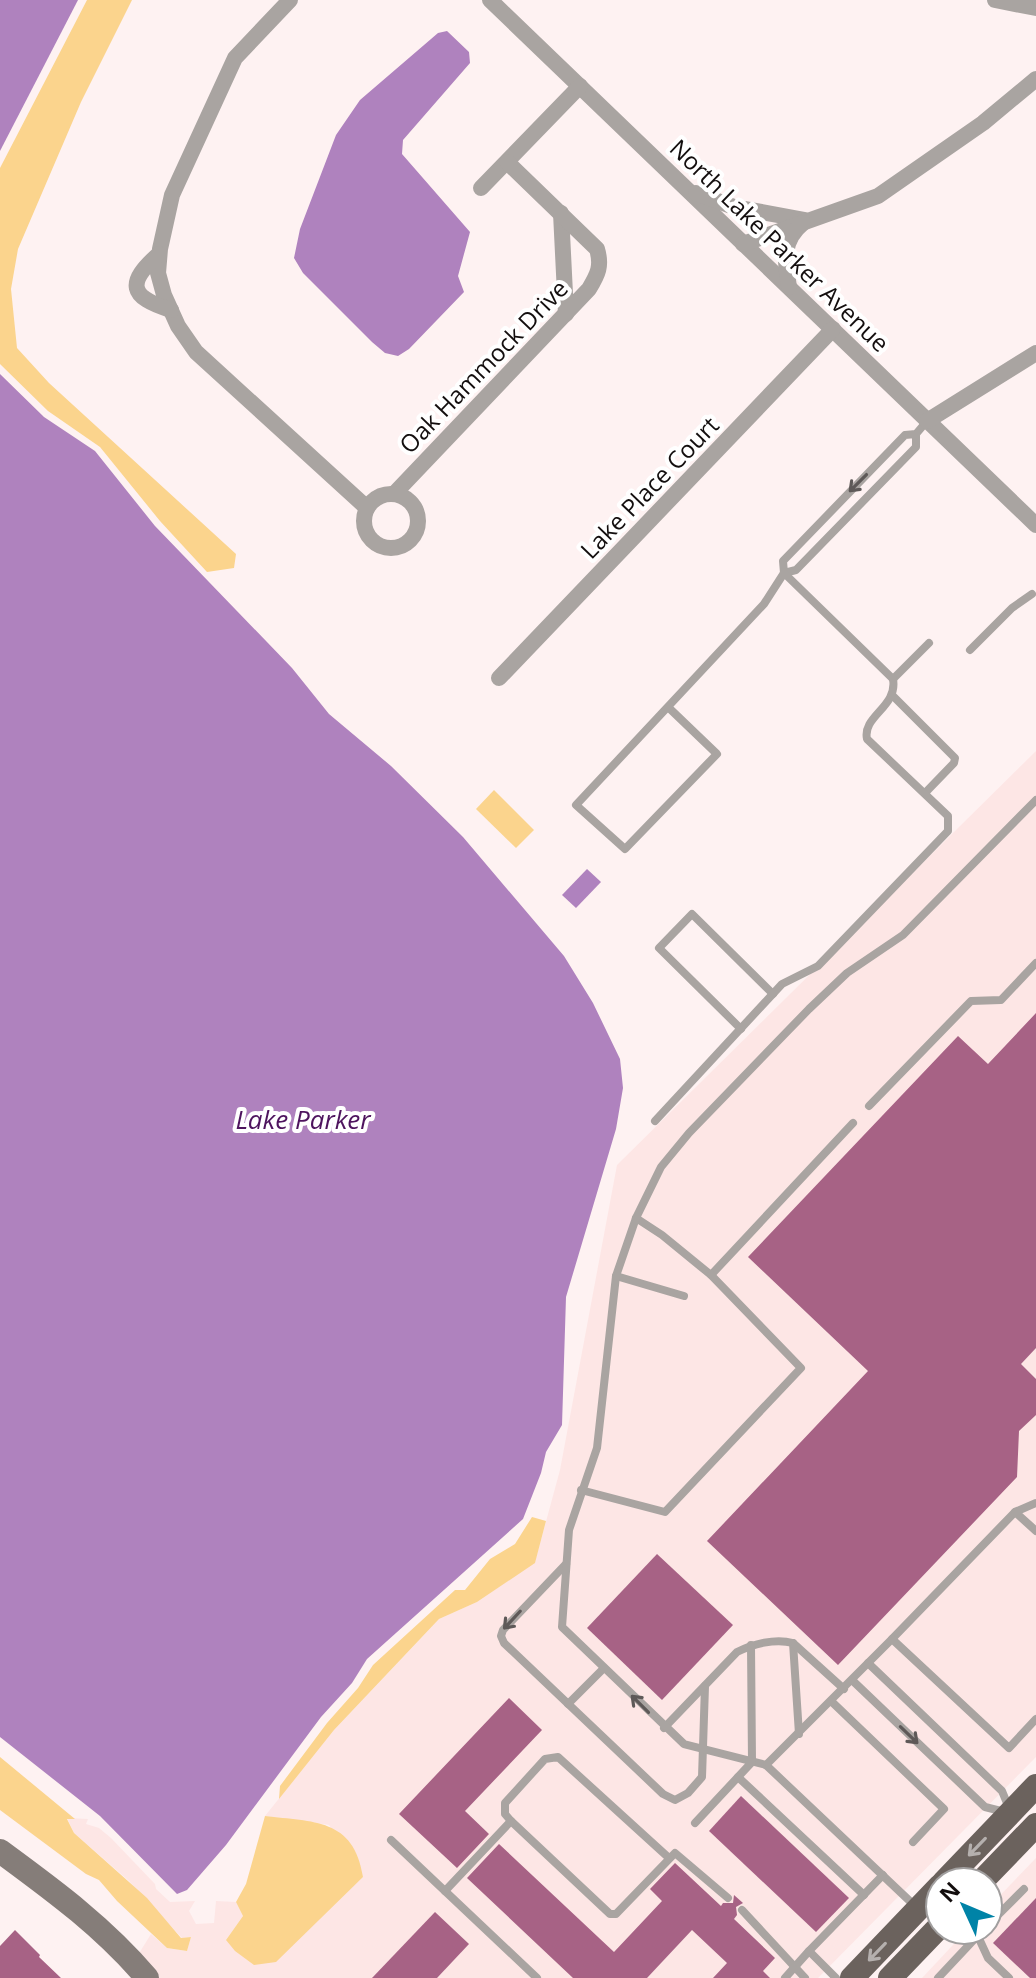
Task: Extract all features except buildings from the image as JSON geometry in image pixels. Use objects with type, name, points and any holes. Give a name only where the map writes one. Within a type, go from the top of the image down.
[{"type":"main road","points":[[959,1866],[1036,1786]]},
{"type":"main road","points":[[998,1866],[1034,1831]]},
{"type":"main road","points":[[852,1978],[924,1903]]},
{"type":"main road","points":[[890,1978],[924,1943]]},
{"type":"street","points":[[290,0],[235,58],[172,195],[158,273],[178,326],[196,352],[367,508]]},
{"type":"street","name":"North Lake Parker Avenue","points":[[490,0],[833,329],[922,428],[1036,525]]},
{"type":"street","points":[[995,0],[1036,8]]},
{"type":"street","points":[[743,244],[878,196],[971,132],[1036,79]]},
{"type":"street","points":[[481,188],[580,86]]},
{"type":"street","name":"Oak Hammock Drive","points":[[394,494],[566,314],[589,289],[598,273],[601,262],[597,249],[507,162]]},
{"type":"street","points":[[688,190],[734,207],[806,221]]},
{"type":"street","points":[[561,213],[566,314]]},
{"type":"street","points":[[789,287],[786,244],[806,221]]},
{"type":"street","points":[[159,254],[137,279],[137,289],[145,301],[171,310]]},
{"type":"street","name":"Lake Place Court","points":[[499,678],[833,329]]},
{"type":"street","points":[[922,428],[1036,353]]},
{"type":"street","points":[[394,494],[409,501],[417,515],[415,532],[403,544],[387,547],[372,540],[364,525],[367,508],[378,497],[394,494]]},
{"type":"street","points":[[1010,1813],[1034,1831]]},
{"type":"street","points":[[0,1851],[90,1919],[147,1978]]},
{"type":"lane","points":[[668,707],[717,754],[625,849],[576,805],[764,604],[784,573],[783,561],[905,435],[922,428]]},
{"type":"lane","points":[[784,573],[796,570],[916,447],[922,428]]},
{"type":"lane","points":[[784,573],[893,679]]},
{"type":"lane","points":[[970,650],[1012,608],[1035,593]]},
{"type":"lane","points":[[655,1121],[782,984],[818,966],[948,831],[948,816],[867,739],[867,726],[893,696],[893,679],[929,643]]},
{"type":"lane","points":[[893,696],[955,758],[954,763],[925,793]]},
{"type":"lane","points":[[918,1909],[766,1765],[684,1744],[562,1627],[569,1530],[597,1448],[616,1276],[636,1218],[661,1167],[689,1133],[809,1009],[847,973],[903,935],[1036,800]]},
{"type":"lane","points":[[741,1029],[659,948],[692,914],[773,994]]},
{"type":"lane","points":[[869,1106],[971,1001],[1001,1000],[1036,963]]},
{"type":"lane","points":[[711,1275],[853,1123]]},
{"type":"lane","points":[[581,1490],[665,1512],[801,1368],[711,1275],[636,1218]]},
{"type":"lane","points":[[616,1276],[684,1296]]},
{"type":"lane","points":[[766,1765],[853,1681],[1015,1512],[1036,1503]]},
{"type":"lane","points":[[1015,1512],[1036,1531]]},
{"type":"lane","points":[[566,1564],[503,1630],[501,1636],[504,1643],[663,1794],[675,1800],[688,1793],[702,1777],[705,1686]]},
{"type":"lane","points":[[892,1639],[1009,1748],[1036,1719]]},
{"type":"lane","points":[[664,1728],[737,1652],[751,1645],[793,1643],[844,1689]]},
{"type":"lane","points":[[793,1643],[799,1734]]},
{"type":"lane","points":[[695,1823],[752,1762],[751,1645]]},
{"type":"lane","points":[[868,1663],[1002,1791],[1010,1813]]},
{"type":"lane","points":[[568,1704],[604,1668]]},
{"type":"lane","points":[[853,1681],[985,1807],[1010,1813]]},
{"type":"lane","points":[[831,1701],[944,1809],[913,1842]]},
{"type":"lane","points":[[669,1858],[558,1757],[545,1759],[505,1803],[505,1814],[511,1821],[610,1914],[616,1914],[675,1853],[728,1898]]},
{"type":"lane","points":[[738,1777],[864,1895]]},
{"type":"lane","points":[[445,1891],[511,1821]]},
{"type":"lane","points":[[391,1840],[537,1978]]},
{"type":"lane","points":[[785,1978],[883,1875]]},
{"type":"lane","points":[[1004,1909],[1024,1889]]},
{"type":"lane","points":[[742,1910],[805,1978]]},
{"type":"lane","points":[[938,1978],[967,1946]]},
{"type":"lane","points":[[984,1946],[988,1958],[1009,1978]]},
{"type":"lane","points":[[809,1951],[836,1978]]},
{"type":"shaded area","points":[[87,0],[132,0],[81,102],[18,249],[11,289],[17,348],[49,383],[236,554],[234,568],[207,572],[160,521],[100,447],[48,411],[0,364],[0,168]]},
{"type":"shaded area","points":[[1036,751],[1036,1757],[928,1866],[924,1866],[924,1871],[818,1978],[157,1978],[138,1955],[151,1934],[167,1948],[187,1951],[191,1937],[182,1938],[129,1881],[74,1833],[67,1818],[88,1819],[86,1824],[99,1828],[111,1838],[170,1902],[195,1901],[189,1911],[196,1924],[214,1923],[216,1901],[236,1902],[243,1916],[226,1940],[328,1909],[363,1877],[329,1825],[265,1816],[334,1730],[439,1619],[477,1602],[535,1562],[560,1470],[617,1165]]},
{"type":"shaded area","points":[[494,790],[534,830],[516,848],[476,809]]},
{"type":"shaded area","points":[[532,1517],[546,1521],[535,1563],[477,1602],[439,1619],[334,1730],[279,1799],[280,1786],[373,1665],[455,1590],[465,1590],[490,1559],[515,1544]]},
{"type":"shaded area","points":[[0,1757],[75,1819],[67,1819],[74,1833],[147,1898],[181,1938],[191,1937],[187,1951],[167,1948],[99,1880],[86,1874],[0,1810]]},
{"type":"shaded area","points":[[265,1816],[315,1822],[341,1833],[351,1843],[363,1877],[276,1962],[254,1965],[226,1940],[243,1916],[236,1902],[246,1884]]},
{"type":"shaded area","points":[[1036,1858],[1036,1978],[922,1978],[952,1946],[1004,1946],[1004,1891]]},
{"type":"water","points":[[0,0],[78,0],[0,151]]},
{"type":"water","points":[[447,31],[469,52],[470,63],[403,140],[402,154],[470,232],[458,276],[464,292],[409,349],[398,356],[385,353],[372,342],[303,273],[294,258],[300,229],[336,135],[360,100],[438,33]]},
{"type":"water","name":"Lake Parker","points":[[0,374],[44,417],[95,451],[155,526],[292,668],[329,714],[391,766],[463,837],[564,956],[593,1003],[620,1059],[623,1088],[616,1129],[566,1297],[562,1425],[546,1452],[523,1519],[367,1659],[352,1683],[321,1717],[226,1845],[187,1890],[177,1894],[100,1816],[0,1737]]},
{"type":"water","points":[[587,869],[601,882],[576,908],[562,895]]}]
